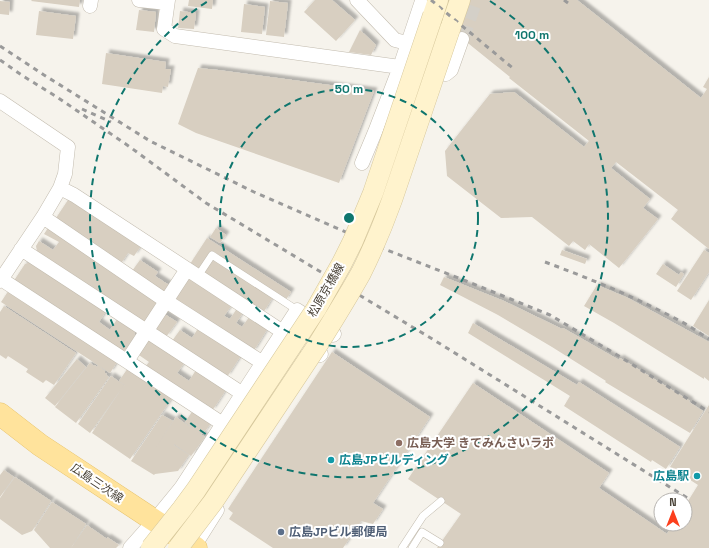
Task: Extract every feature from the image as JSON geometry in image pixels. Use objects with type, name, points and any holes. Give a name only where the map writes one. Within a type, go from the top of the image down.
[{"type":"main road","name":"広島三次線","points":[[0,414],[40,445],[154,521],[190,548]]},
{"type":"street","points":[[139,0],[167,2],[164,29],[176,36],[446,74],[451,70],[462,38]]},
{"type":"street","points":[[357,0],[395,40],[407,43]]},
{"type":"street","name":"松原京橋線","points":[[190,548],[213,502],[334,320],[361,272],[384,223],[460,0]]},
{"type":"street","points":[[362,163],[400,67],[407,43],[429,2]]},
{"type":"street","name":"松原京橋線","points":[[151,548],[196,490],[316,309],[342,263],[373,193],[429,2]]},
{"type":"street","points":[[0,101],[68,147],[65,174],[60,188],[43,217],[1,280],[223,424]]},
{"type":"street","points":[[60,188],[74,195],[320,355]]},
{"type":"street","points":[[43,217],[166,301],[263,363]]},
{"type":"street","points":[[21,248],[243,394]]},
{"type":"street","points":[[127,361],[166,301],[193,273]]},
{"type":"street","points":[[130,548],[181,488],[297,310],[334,334],[190,548]]},
{"type":"lane","points":[[193,273],[212,255],[297,310]]},
{"type":"lane","points":[[402,548],[423,516],[441,501]]},
{"type":"lane","points":[[412,548],[422,532],[440,544]]},
{"type":"building","points":[[80,0],[79,7],[31,1]]},
{"type":"building","points":[[189,0],[213,0],[212,9],[188,6]]},
{"type":"building","points":[[315,0],[332,0],[355,20],[336,41],[304,12]]},
{"type":"building","points":[[416,0],[577,0],[701,98],[707,89],[703,87],[709,77],[709,249],[671,219],[678,210],[616,162],[611,168],[650,199],[643,208],[658,219],[619,268],[589,244],[585,250],[573,241],[569,246],[532,217],[501,218],[447,176],[445,151],[490,94],[514,92],[584,147],[589,141],[509,78],[510,77]]},
{"type":"building","points":[[0,1],[10,2],[9,15],[0,14]]},
{"type":"building","points":[[270,1],[288,3],[284,37],[266,35]]},
{"type":"building","points":[[244,4],[265,7],[262,34],[241,32]]},
{"type":"building","points":[[139,10],[156,12],[154,32],[136,30]]},
{"type":"building","points":[[39,11],[76,16],[73,39],[36,35]]},
{"type":"building","points":[[180,11],[196,13],[194,29],[178,28]]},
{"type":"building","points":[[360,30],[376,45],[371,55],[349,52]]},
{"type":"building","points":[[106,53],[166,62],[165,69],[171,69],[168,87],[163,86],[162,93],[102,84]]},
{"type":"building","points":[[198,68],[374,91],[339,183],[196,133],[178,124]]},
{"type":"building","points":[[68,200],[73,200],[143,243],[134,256],[128,253],[120,265],[54,221]]},
{"type":"building","points":[[50,225],[160,300],[143,324],[37,252],[36,246],[39,241],[53,250],[59,242],[44,234]]},
{"type":"building","points":[[216,228],[226,235],[220,243],[210,237]]},
{"type":"building","points":[[207,238],[291,292],[285,301],[213,251],[200,271],[190,264]]},
{"type":"building","points":[[562,250],[587,259],[585,264],[560,255]]},
{"type":"building","points":[[704,250],[709,253],[709,272],[691,300],[677,291]]},
{"type":"building","points":[[140,260],[158,272],[155,276],[169,285],[164,292],[132,271]]},
{"type":"building","points":[[218,260],[273,297],[263,313],[202,274],[210,262]]},
{"type":"building","points":[[32,262],[106,311],[99,322],[110,330],[118,318],[134,329],[135,336],[122,354],[13,282],[25,264]]},
{"type":"building","points":[[663,264],[679,275],[681,272],[684,274],[676,287],[656,274]]},
{"type":"building","points":[[444,277],[504,301],[562,329],[563,328],[619,360],[620,358],[690,401],[689,402],[703,411],[690,433],[498,315],[440,285]]},
{"type":"building","points":[[192,279],[232,305],[224,316],[230,319],[238,307],[244,311],[236,323],[242,327],[250,316],[268,328],[253,352],[172,300],[185,280]]},
{"type":"building","points":[[597,285],[628,298],[709,342],[709,381],[584,306]]},
{"type":"building","points":[[9,290],[119,359],[110,373],[1,302]]},
{"type":"building","points":[[709,300],[709,336],[693,326]]},
{"type":"building","points":[[4,306],[76,353],[54,385],[46,380],[43,383],[26,372],[28,369],[8,356],[6,359],[0,355],[0,312]]},
{"type":"building","points":[[163,313],[177,322],[166,337],[157,331],[155,324]]},
{"type":"building","points":[[473,323],[577,385],[579,382],[680,447],[666,469],[652,460],[651,462],[564,406],[570,396],[468,333]]},
{"type":"building","points":[[199,327],[242,354],[227,377],[172,341],[180,330],[192,338]]},
{"type":"building","points":[[151,340],[185,362],[177,373],[189,381],[196,370],[226,390],[212,411],[143,370],[149,362],[136,353],[144,342]]},
{"type":"building","name":"広島JPビルディング","points":[[332,352],[430,417],[373,503],[383,509],[373,524],[361,521],[343,548],[273,548],[229,519],[233,513],[228,509]]},
{"type":"building","points":[[77,359],[86,367],[55,406],[45,398]]},
{"type":"building","points":[[90,363],[97,367],[98,365],[109,377],[76,423],[55,407]]},
{"type":"building","points":[[128,368],[172,398],[130,459],[92,433],[124,385],[126,386],[119,381]]},
{"type":"building","points":[[111,376],[124,385],[90,433],[78,424]]},
{"type":"building","points":[[473,383],[609,473],[599,488],[653,525],[653,532],[664,532],[667,534],[668,532],[693,532],[693,493],[698,485],[670,467],[709,405],[709,548],[437,548],[461,514],[408,479]]},
{"type":"building","points":[[194,409],[211,423],[203,434],[198,432],[205,437],[191,456],[174,444],[189,455],[178,471],[154,475],[131,461],[162,415],[173,421],[155,449],[176,417],[193,429],[185,422]]},
{"type":"building","points":[[4,470],[14,477],[0,497],[0,475]]},
{"type":"building","points":[[15,477],[51,501],[32,531],[22,535],[0,519],[0,498]]},
{"type":"building","points":[[52,502],[86,524],[71,548],[50,548],[34,530]]},
{"type":"building","points":[[87,525],[107,539],[107,537],[119,545],[116,548],[71,548]]},
{"type":"tunnel","points":[[462,39],[476,0]]},
{"type":"railway","points":[[431,0],[515,70]]},
{"type":"railway","points":[[564,0],[568,3]]},
{"type":"railway","points":[[0,46],[150,141],[254,192],[387,250],[550,315],[709,412]]},
{"type":"railway","points":[[0,60],[130,147],[206,203],[434,340],[678,492]]},
{"type":"railway","points":[[82,109],[111,122]]},
{"type":"railway","points":[[545,262],[597,282],[647,304],[684,323],[709,339]]},
{"type":"place","name":"広島大学 きてみんさいラボ","points":[[399,443]]},
{"type":"place","name":"広島JPビルディング","points":[[331,460]]},
{"type":"place","name":"広島駅","points":[[697,476]]},
{"type":"place","name":"広島JPビル郵便局","points":[[281,532]]}]
